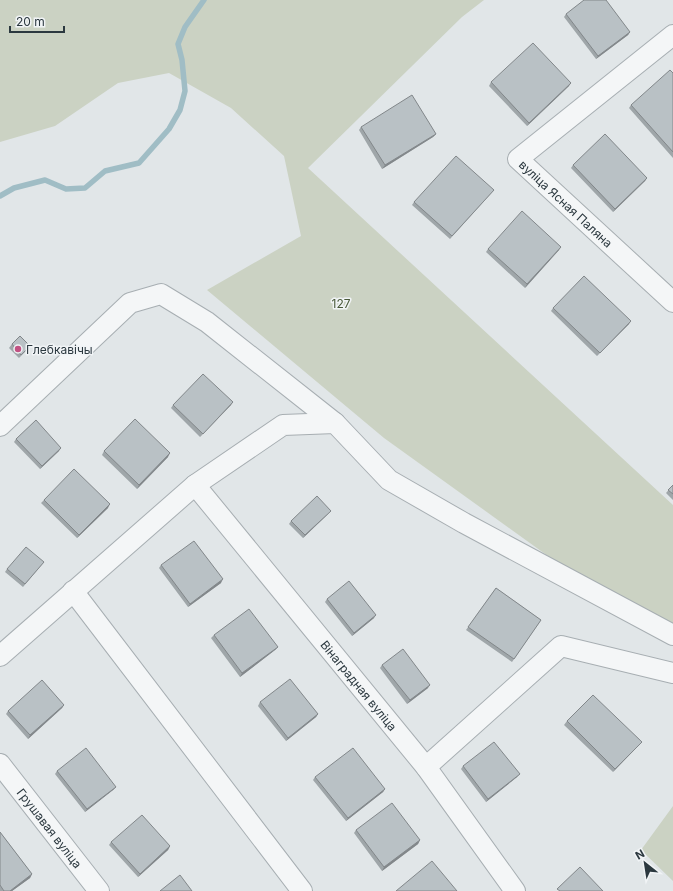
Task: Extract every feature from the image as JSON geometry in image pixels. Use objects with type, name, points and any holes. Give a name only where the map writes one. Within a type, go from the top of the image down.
[{"type":"street","name":"вуліца Ясная Паляна","points":[[673,34],[518,159],[673,302]]},
{"type":"street","points":[[0,426],[130,303],[161,294],[207,322],[335,423],[389,480],[464,523],[673,635]]},
{"type":"street","points":[[0,656],[194,485],[283,425],[335,423]]},
{"type":"street","name":"Вінаградная вуліца","points":[[194,485],[426,768],[515,891]]},
{"type":"street","points":[[73,591],[302,891]]},
{"type":"street","points":[[426,768],[561,646],[673,672]]},
{"type":"street","name":"Грушавая вуліца","points":[[0,764],[99,891]]},
{"type":"green space","name":"127","points":[[0,0],[484,0],[462,17],[308,168],[673,505],[673,646],[384,438],[207,290],[301,236],[284,156],[231,108],[169,73],[118,83],[55,126],[0,142]]},
{"type":"green space","points":[[673,806],[673,881],[641,850]]},
{"type":"building","points":[[584,0],[606,0],[630,32],[598,56],[566,14]]},
{"type":"building","points":[[533,43],[571,83],[529,123],[491,82]]},
{"type":"building","points":[[670,70],[673,73],[673,152],[631,105]]},
{"type":"building","points":[[412,95],[436,134],[385,165],[361,127]]},
{"type":"building","points":[[605,134],[647,178],[615,209],[573,165]]},
{"type":"building","points":[[456,156],[494,190],[452,236],[414,202]]},
{"type":"building","points":[[522,211],[561,247],[527,284],[488,249]]},
{"type":"building","points":[[584,276],[631,321],[600,353],[553,308]]},
{"type":"building","name":"Глебкавічы","points":[[20,336],[30,346],[21,355],[12,344]]},
{"type":"building","points":[[203,374],[233,402],[203,434],[173,405]]},
{"type":"building","points":[[135,419],[170,453],[139,485],[104,451]]},
{"type":"building","points":[[36,420],[61,448],[42,466],[16,439]]},
{"type":"building","points":[[74,469],[110,504],[79,535],[44,500]]},
{"type":"building","points":[[673,485],[673,494],[668,490]]},
{"type":"building","points":[[317,496],[331,511],[305,535],[291,521]]},
{"type":"building","points":[[194,541],[223,579],[190,604],[161,565]]},
{"type":"building","points":[[26,547],[44,562],[25,584],[7,569]]},
{"type":"building","points":[[349,581],[376,615],[354,633],[327,599]]},
{"type":"building","points":[[496,588],[541,620],[514,659],[468,627]]},
{"type":"building","points":[[249,609],[278,647],[242,673],[214,635]]},
{"type":"building","points":[[403,649],[430,685],[410,700],[382,665]]},
{"type":"building","points":[[290,679],[318,714],[288,738],[260,702]]},
{"type":"building","points":[[42,680],[64,705],[30,735],[8,711]]},
{"type":"building","points":[[593,695],[642,742],[615,769],[567,721]]},
{"type":"building","points":[[494,742],[520,774],[488,799],[463,766]]},
{"type":"building","points":[[86,748],[116,787],[87,809],[57,771]]},
{"type":"building","points":[[353,748],[385,789],[348,818],[315,777]]},
{"type":"building","points":[[392,803],[420,840],[384,867],[356,830]]},
{"type":"building","points":[[142,815],[170,846],[140,874],[111,842]]},
{"type":"building","points":[[0,832],[32,874],[10,891],[4,891],[0,885]]},
{"type":"building","points":[[432,861],[457,891],[396,891]]},
{"type":"building","points":[[580,867],[603,891],[560,891],[557,889]]},
{"type":"building","points":[[180,875],[192,891],[160,891]]},
{"type":"waterway","points":[[0,196],[14,188],[45,180],[66,189],[85,188],[105,171],[139,163],[169,129],[180,110],[185,91],[182,60],[178,44],[185,27],[204,0]]},
{"type":"place","name":"Глебкавічы","points":[[18,349]]}]
